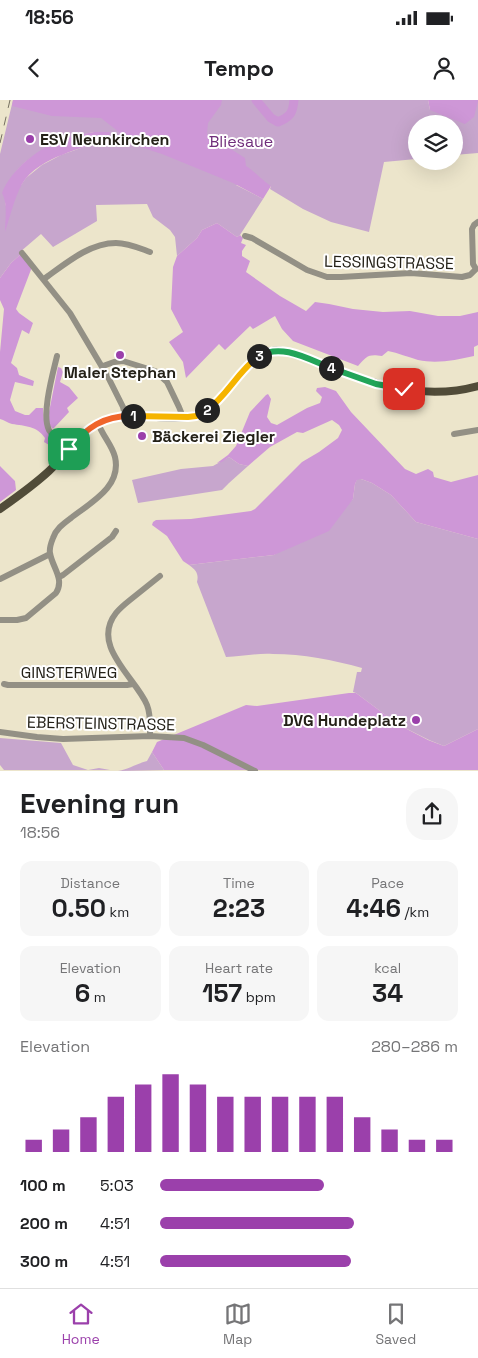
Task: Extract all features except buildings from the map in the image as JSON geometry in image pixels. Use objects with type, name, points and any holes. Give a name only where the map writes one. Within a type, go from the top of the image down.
[{"type":"main road","points":[[0,509],[47,473],[86,430],[98,423],[125,415],[181,418],[196,416],[208,410],[218,401],[254,360],[264,353],[275,351],[294,354],[358,378],[389,386],[450,391],[478,386]]},
{"type":"street","points":[[477,270],[473,264],[472,229],[478,222]]},
{"type":"street","name":"LESSINGSTRASSE","points":[[245,236],[252,238],[307,270],[326,277],[341,278],[411,273],[462,277],[470,275],[477,270]]},
{"type":"street","points":[[44,280],[80,254],[100,246],[116,243],[150,252]]},
{"type":"street","points":[[22,253],[70,313],[103,366],[125,415]]},
{"type":"street","points":[[56,356],[46,406],[46,423],[50,431],[69,449]]},
{"type":"street","points":[[103,366],[122,361],[155,371],[167,382],[181,412],[181,418]]},
{"type":"street","points":[[0,620],[22,619],[30,616],[59,589],[59,577],[50,554],[52,540],[57,531],[106,490],[112,482],[116,468],[112,450],[98,423]]},
{"type":"street","points":[[454,434],[478,430]]},
{"type":"street","points":[[59,577],[112,537],[116,531]]},
{"type":"street","points":[[0,579],[50,554]]},
{"type":"street","points":[[150,736],[148,707],[115,657],[108,636],[110,625],[117,611],[160,576]]},
{"type":"street","name":"GINSTERWEG","points":[[4,684],[45,686],[133,684]]},
{"type":"street","name":"EBERSTEINSTRASSE","points":[[0,732],[63,739],[175,737],[193,740],[256,770]]},
{"type":"green space","name":"Bliesaue","points":[[13,100],[428,100],[430,110],[454,100],[478,100],[478,153],[463,154],[463,115],[408,115],[408,160],[384,162],[369,232],[331,222],[303,209],[270,189],[271,186],[236,185],[263,199],[237,237],[217,223],[202,230],[197,238],[177,256],[175,237],[170,230],[153,217],[147,204],[96,205],[97,221],[53,247],[41,234],[20,252],[21,254],[11,263],[0,278],[0,154]],"holes":[[[94,132],[110,132],[101,141],[61,155],[42,165],[26,178],[6,206],[5,196],[8,185],[15,173],[30,158],[51,146],[73,138]]]},
{"type":"green space","points":[[229,457],[239,464],[248,466],[222,490],[138,503],[132,480],[181,469],[213,466]]},
{"type":"green space","points":[[357,479],[372,483],[391,495],[416,522],[478,539],[478,729],[444,746],[399,725],[353,692],[357,672],[361,672],[362,668],[307,656],[284,654],[226,657],[197,582],[196,572],[189,565],[274,555],[353,499]]},
{"type":"green space","points":[[0,738],[61,743],[73,765],[88,770],[4,770],[0,765]]},
{"type":"green space","points":[[152,752],[164,770],[118,771],[147,761]]},
{"type":"green space","points":[[99,768],[110,770],[88,770]]},
{"type":"shaded area","points":[[13,100],[222,100],[221,105],[208,123],[207,134],[245,158],[246,166],[271,186],[263,199],[233,183],[162,154],[125,142],[119,132],[101,118],[52,116],[12,106]]},
{"type":"shaded area","points":[[428,100],[478,100],[474,117],[465,124],[463,123],[463,115],[442,115],[430,110]]},
{"type":"shaded area","points":[[94,132],[110,132],[109,137],[104,140],[45,163],[25,179],[5,232],[6,207],[2,193],[19,167],[36,153],[54,143]]},
{"type":"shaded area","points":[[217,223],[237,237],[240,235],[243,238],[241,243],[246,245],[242,251],[242,256],[250,261],[246,272],[280,296],[306,311],[315,302],[353,309],[383,312],[410,311],[438,316],[460,316],[478,312],[478,345],[474,347],[474,356],[432,362],[388,351],[382,356],[368,356],[358,366],[293,341],[282,329],[275,316],[253,329],[250,326],[225,350],[219,344],[186,378],[183,362],[169,342],[183,332],[171,309],[173,267],[177,256],[197,238],[202,230]]},
{"type":"shaded area","points":[[21,254],[32,267],[16,309],[33,323],[29,334],[22,330],[11,363],[17,368],[19,375],[34,381],[33,386],[15,382],[10,400],[15,411],[25,415],[29,415],[36,408],[43,408],[44,420],[53,438],[49,445],[44,442],[45,438],[38,431],[0,419],[0,352],[4,309],[0,300],[0,278],[11,263]]},
{"type":"shaded area","points":[[58,367],[63,372],[60,382],[69,387],[78,398],[67,408],[69,412],[53,429],[49,425],[48,417]]},
{"type":"shaded area","points":[[325,387],[336,391],[351,412],[405,469],[416,474],[428,469],[433,472],[434,477],[451,482],[478,475],[478,539],[416,522],[391,495],[372,483],[361,479],[357,480],[355,484],[353,499],[329,531],[274,555],[189,565],[183,561],[167,536],[152,525],[153,522],[156,520],[191,519],[255,509],[302,462],[338,438],[342,430],[339,425],[332,420],[303,433],[297,432],[270,447],[248,466],[239,464],[229,457],[217,463],[236,446],[250,412],[266,395],[268,394],[271,399],[267,417],[271,423],[277,425],[320,403],[322,397],[316,391],[317,388]]},
{"type":"shaded area","points":[[0,466],[15,481],[16,490],[0,502]]},
{"type":"shaded area","points":[[356,693],[399,725],[444,746],[478,729],[478,770],[164,770],[152,752],[157,742],[246,705],[257,706]]},
{"type":"waterway","points":[[256,100],[271,118],[278,122],[290,114],[294,100]]},
{"type":"railway","points":[[0,143],[10,100]]},
{"type":"place","name":"ESV Neunkirchen","points":[[30,139]]},
{"type":"place","name":"Maler Stephan","points":[[120,355]]},
{"type":"place","name":"Bäckerei Ziegler","points":[[142,436]]},
{"type":"place","name":"DVG Hundeplatz","points":[[416,720]]},
{"type":"route","points":[[69,449],[86,430],[115,417],[125,415],[181,418],[196,416],[208,410],[218,401],[258,356],[275,351],[288,352],[376,384],[404,389]]}]
